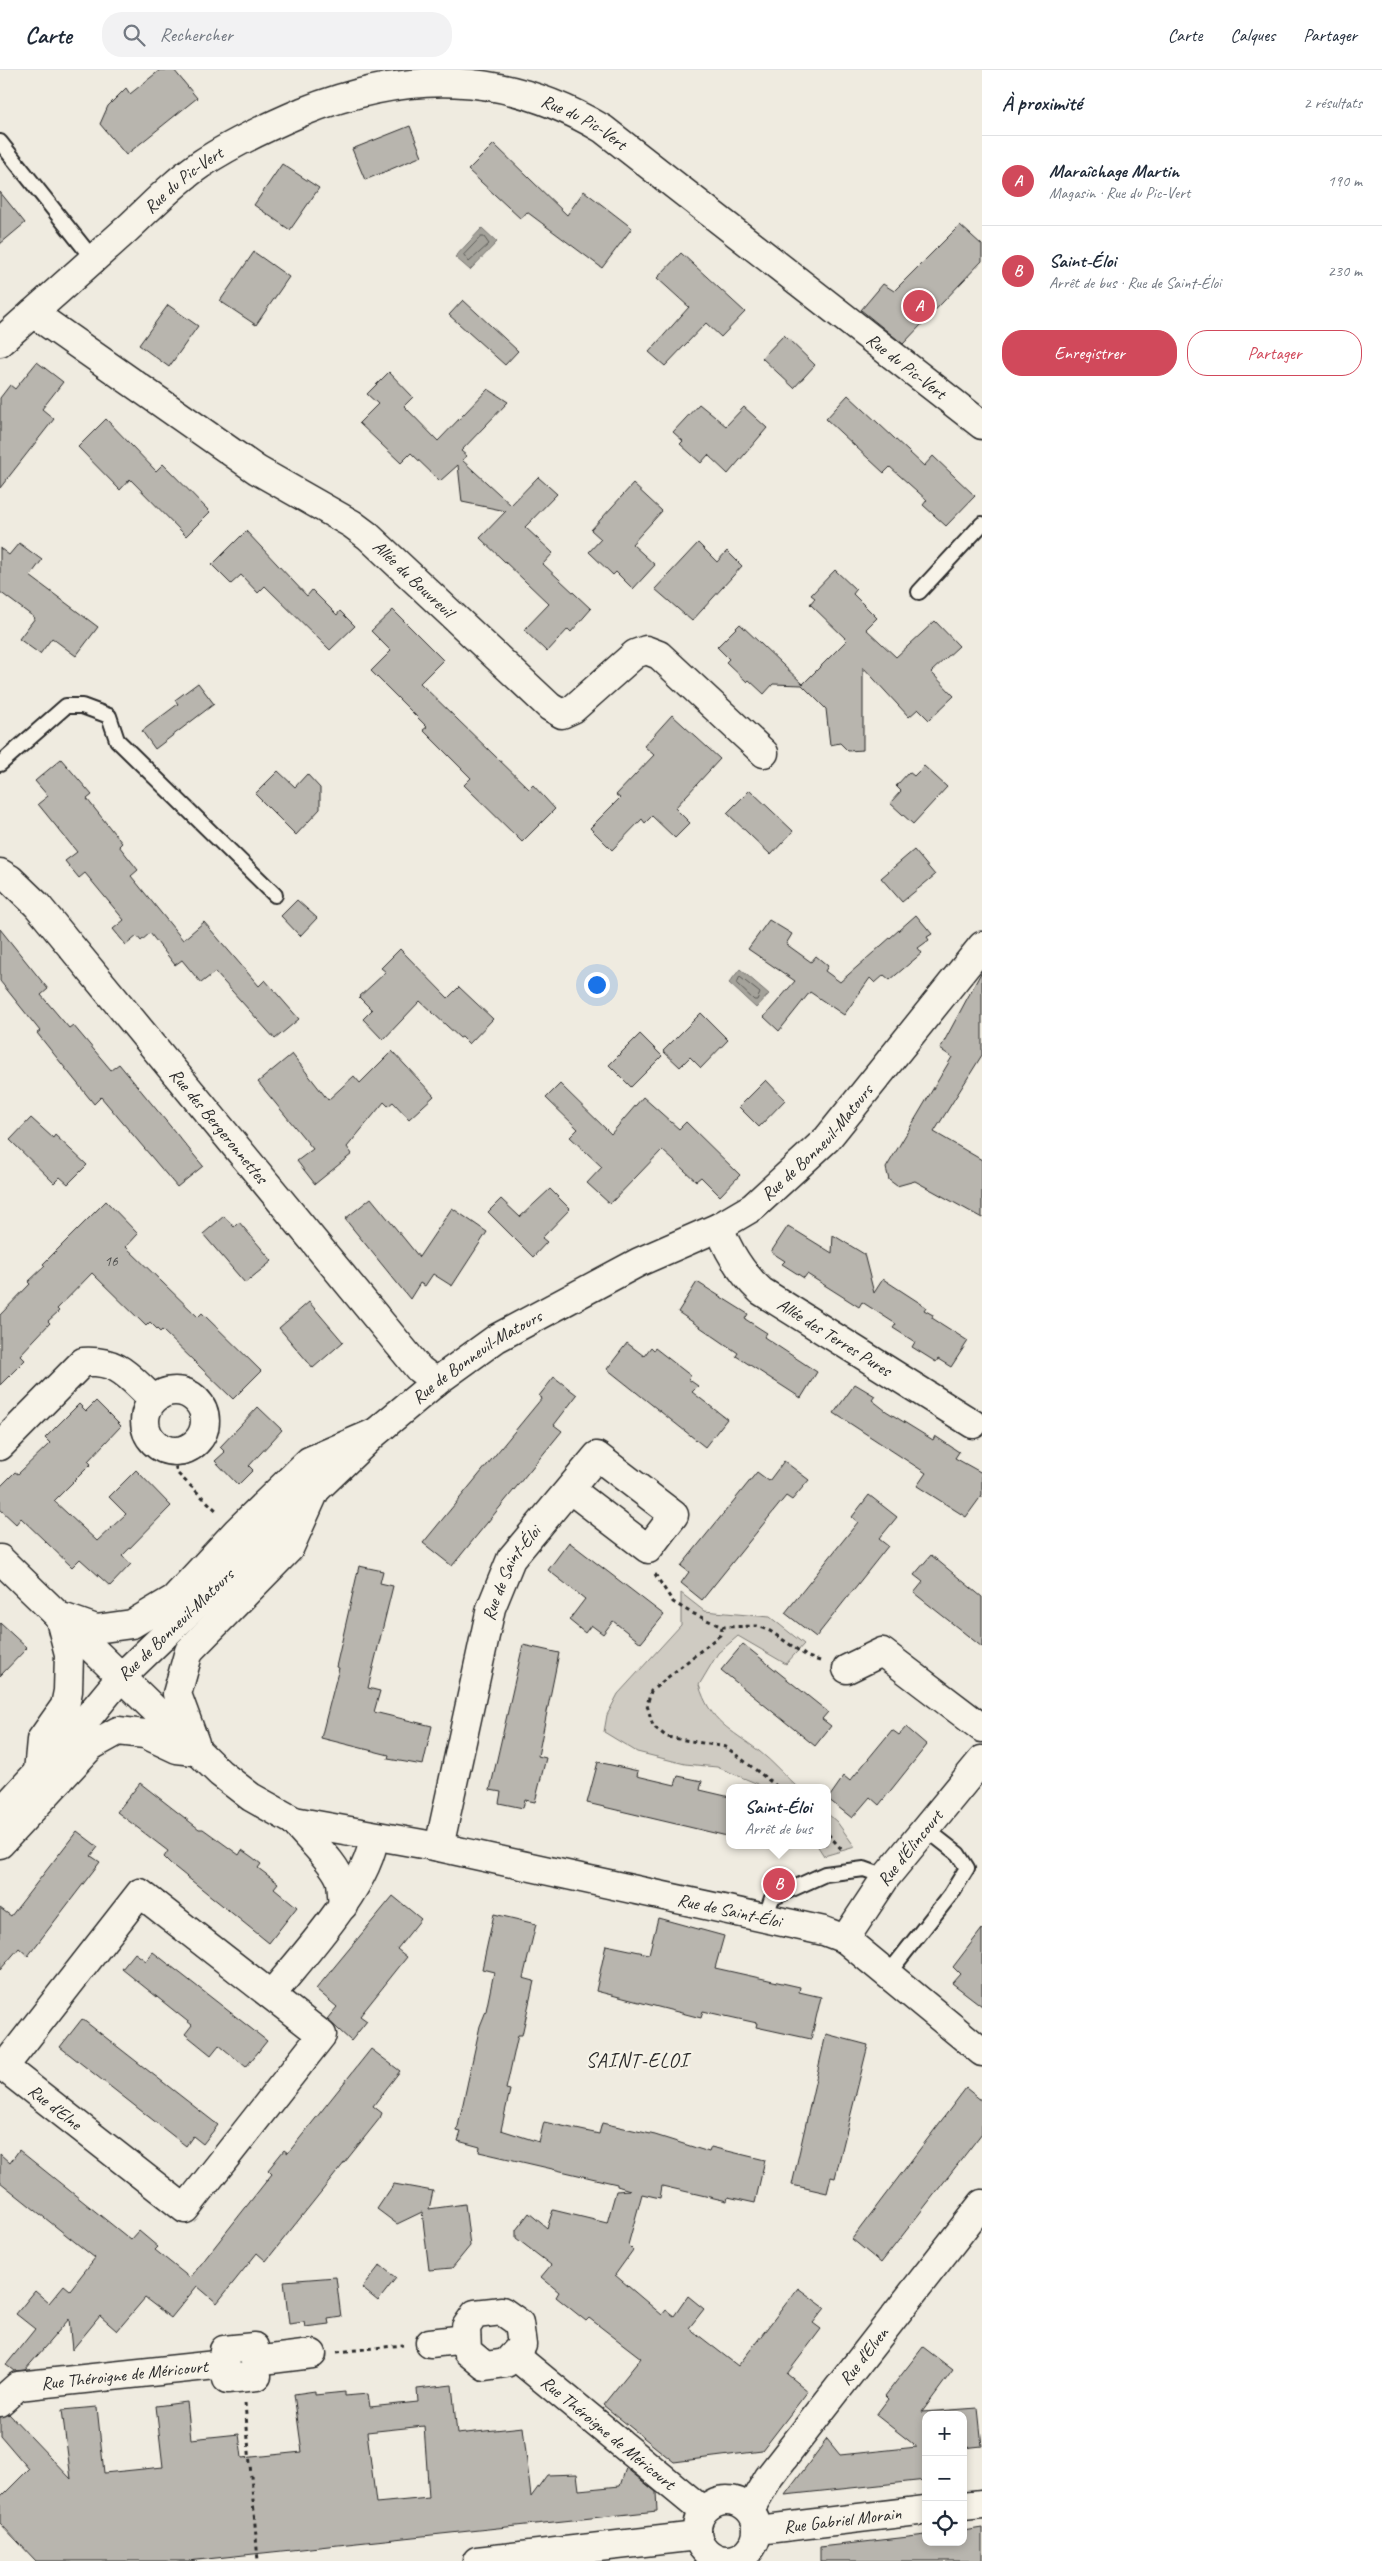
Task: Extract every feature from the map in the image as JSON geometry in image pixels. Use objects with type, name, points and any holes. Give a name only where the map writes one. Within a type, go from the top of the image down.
[{"type":"street","name":"Rue du Pic-Vert","points":[[0,342],[200,165],[278,122],[343,96],[402,81],[452,78],[498,83],[561,105],[603,129],[982,425]]},
{"type":"street","name":"Allée du Bouvreuil","points":[[33,313],[257,470],[357,528],[550,707],[562,714],[573,709],[635,654],[646,650],[659,655],[764,752]]},
{"type":"street","name":"Rue des Bergeronnettes","points":[[0,873],[10,879],[37,905],[419,1369],[436,1382]]},
{"type":"street","name":"Rue de Bonneuil-Matours","points":[[0,1813],[121,1677],[375,1433],[436,1382],[506,1334],[639,1262],[719,1227],[752,1208],[828,1139],[982,946]]},
{"type":"street","name":"Allée des Terres Pures","points":[[719,1227],[726,1246],[747,1278],[761,1291],[973,1424]]},
{"type":"street","points":[[0,1446],[83,1362],[102,1361],[121,1369],[153,1399]]},
{"type":"street","points":[[182,1391],[191,1395],[204,1410],[204,1431],[199,1440],[191,1446],[172,1451],[154,1443],[144,1426],[147,1406],[162,1393],[182,1391]]},
{"type":"street","points":[[59,1616],[96,1629],[132,1624],[174,1599],[237,1531],[309,1461],[375,1433]]},
{"type":"street","name":"Rue de Saint-Éloi","points":[[440,1846],[491,1608],[511,1559],[571,1490],[597,1456],[674,1515],[648,1549]]},
{"type":"street","points":[[571,1490],[648,1549]]},
{"type":"street","points":[[0,1844],[91,1746],[118,1731],[146,1734],[177,1749],[198,1752],[177,1694],[189,1651],[289,1548],[315,1491]]},
{"type":"street","name":"Rue de Saint-Éloi","points":[[0,1559],[220,1773],[251,1797],[294,1821],[440,1846],[824,1931],[845,1940],[982,2052]]},
{"type":"street","points":[[38,1772],[41,1740],[65,1706],[68,1691],[69,1654],[59,1616]]},
{"type":"street","points":[[847,1669],[882,1652],[982,1728]]},
{"type":"street","name":"Rue d'Élincourt","points":[[845,1940],[886,1877],[982,1760]]},
{"type":"street","points":[[294,1821],[309,1841],[330,1861],[341,1881],[343,1906]]},
{"type":"street","points":[[271,1995],[343,1906],[373,1850],[374,1836]]},
{"type":"street","name":"Rue d'Elne","points":[[140,1893],[271,1995],[322,2035],[185,2209],[4,2067],[140,1893]]},
{"type":"street","name":"Rue d'Elven","points":[[754,2520],[769,2477],[982,2204]]},
{"type":"street","points":[[502,2311],[519,2324],[522,2345],[506,2363],[485,2366],[467,2351],[466,2339],[466,2326],[475,2314],[502,2311]]},
{"type":"street","points":[[430,2343],[466,2339]]},
{"type":"street","name":"Rue Théroigne de Méricourt","points":[[0,2402],[18,2386],[241,2368],[312,2354]]},
{"type":"street","name":"Rue Théroigne de Méricourt","points":[[514,2355],[700,2524]]},
{"type":"street","name":"Rue Gabriel Morain","points":[[477,2561],[700,2524],[721,2500],[742,2503],[754,2520],[753,2546],[748,2553],[732,2561],[714,2558],[706,2552],[700,2524]]},
{"type":"street","points":[[967,2506],[982,2504]]},
{"type":"street","name":"Rue Gabriel Morain","points":[[754,2520],[922,2510]]},
{"type":"lane","points":[[0,142],[93,259]]},
{"type":"lane","points":[[919,592],[982,524]]},
{"type":"lane","points":[[0,764],[66,706],[82,706],[109,716],[117,740],[275,895]]},
{"type":"lane","points":[[887,1975],[951,1894],[967,1868],[958,1854],[926,1829]]},
{"type":"lane","points":[[765,1918],[772,1898],[825,1874],[864,1869],[886,1877]]},
{"type":"path","points":[[172,1451],[178,1473],[237,1531]]},
{"type":"path","points":[[648,1549],[653,1571],[673,1602],[722,1627],[757,1626],[770,1631],[808,1657],[820,1661]]},
{"type":"path","points":[[722,1627],[720,1635],[651,1691],[647,1704],[653,1726],[667,1737],[726,1747],[774,1784]]},
{"type":"path","points":[[312,2354],[430,2343]]},
{"type":"path","points":[[241,2368],[258,2561]]},
{"type":"shaded area","points":[[681,1593],[704,1611],[770,1617],[804,1644],[786,1664],[738,1636],[718,1653],[699,1685],[709,1708],[722,1724],[764,1755],[794,1784],[758,1784],[717,1767],[685,1764],[637,1752],[604,1732],[607,1715],[618,1694],[681,1625]]},
{"type":"shaded area","points":[[831,1817],[855,1847],[824,1856],[820,1849],[831,1849]]},
{"type":"water","points":[[482,228],[497,242],[470,270],[455,257]]},
{"type":"water","points":[[740,969],[769,994],[756,1008],[729,983]]},
{"type":"building","points":[[160,70],[174,70],[197,98],[126,155],[100,124],[108,106],[126,88],[130,94]]},
{"type":"building","points":[[410,126],[422,156],[365,180],[352,149]]},
{"type":"building","points":[[494,144],[567,215],[584,191],[632,228],[602,268],[527,212],[521,219],[468,170]]},
{"type":"building","points":[[282,164],[319,188],[290,230],[254,205]]},
{"type":"building","points":[[0,192],[25,223],[0,244]]},
{"type":"building","points":[[960,225],[982,245],[982,261],[903,344],[861,310],[883,284],[894,291]]},
{"type":"building","points":[[254,252],[289,277],[256,325],[220,301]]},
{"type":"building","points":[[681,253],[745,312],[721,337],[706,323],[665,366],[649,352],[689,307],[657,278]]},
{"type":"building","points":[[463,300],[518,351],[505,365],[449,315]]},
{"type":"building","points":[[168,305],[198,326],[169,367],[139,345]]},
{"type":"building","points":[[784,335],[815,365],[794,388],[762,358]]},
{"type":"building","points":[[37,362],[63,382],[42,409],[54,419],[0,488],[0,398],[10,385],[15,389]]},
{"type":"building","points":[[389,372],[413,397],[404,406],[438,441],[488,389],[508,402],[461,451],[467,456],[462,460],[511,505],[538,477],[557,494],[525,527],[553,553],[543,564],[591,609],[571,632],[568,629],[547,652],[524,630],[549,604],[480,538],[506,511],[462,502],[458,465],[440,481],[411,453],[401,463],[359,423],[378,404],[367,394]]},
{"type":"building","points":[[848,395],[924,466],[933,456],[975,496],[946,526],[923,505],[927,500],[890,467],[884,473],[826,419]]},
{"type":"building","points":[[699,404],[726,426],[744,407],[767,428],[728,474],[708,455],[701,463],[680,444],[683,441],[673,432]]},
{"type":"building","points":[[106,419],[156,471],[163,464],[210,512],[186,536],[130,479],[120,490],[78,447]]},
{"type":"building","points":[[633,484],[662,511],[632,544],[655,565],[633,589],[616,572],[613,575],[589,552],[601,539],[591,530]]},
{"type":"building","points":[[246,531],[307,596],[312,590],[337,615],[340,611],[355,626],[330,650],[265,586],[258,593],[241,575],[231,584],[212,565]]},
{"type":"building","points":[[19,543],[42,560],[30,576],[98,627],[76,656],[52,638],[40,654],[19,639],[35,618],[0,592],[0,548],[9,555]]},
{"type":"building","points":[[698,543],[717,562],[727,551],[742,566],[692,621],[655,589]]},
{"type":"building","points":[[835,570],[856,590],[853,594],[877,618],[866,629],[896,657],[935,621],[959,646],[931,672],[954,696],[929,720],[918,709],[909,717],[863,667],[863,750],[848,751],[840,743],[830,745],[826,709],[802,685],[773,684],[764,694],[749,680],[747,682],[726,662],[729,659],[717,647],[740,624],[803,684],[847,640],[810,604],[815,598],[811,595]]},
{"type":"building","points":[[393,610],[443,660],[420,683],[529,789],[533,785],[555,809],[522,842],[464,785],[471,778],[423,730],[427,727],[371,671],[391,651],[371,631]]},
{"type":"building","points":[[198,683],[214,704],[155,749],[142,731],[178,704],[175,700]]},
{"type":"building","points":[[672,715],[720,759],[675,808],[690,823],[675,838],[652,816],[645,823],[642,819],[612,850],[590,828],[620,798],[616,795],[654,755],[644,746]]},
{"type":"building","points":[[61,759],[92,795],[87,799],[122,843],[119,846],[138,870],[131,876],[183,940],[204,922],[259,986],[265,980],[299,1019],[275,1039],[215,972],[201,983],[182,960],[175,965],[150,933],[141,941],[137,936],[126,945],[113,929],[124,920],[85,873],[79,878],[65,861],[77,852],[38,804],[48,796],[35,781]]},
{"type":"building","points":[[924,766],[947,787],[913,824],[890,803],[901,791],[896,786],[909,772],[914,776]]},
{"type":"building","points":[[278,771],[295,787],[307,774],[320,788],[320,809],[296,835],[255,794]]},
{"type":"building","points":[[750,790],[793,831],[771,855],[727,813]]},
{"type":"building","points":[[914,850],[935,875],[902,902],[881,878]]},
{"type":"building","points":[[297,900],[317,918],[300,936],[281,916]]},
{"type":"building","points":[[916,915],[932,934],[927,937],[929,940],[918,948],[922,953],[890,980],[884,975],[875,983],[870,978],[844,1015],[810,992],[779,1031],[764,1017],[795,981],[748,949],[769,920],[792,934],[786,944],[811,962],[816,956],[828,966],[825,971],[840,982]]},
{"type":"building","points":[[0,929],[48,989],[41,995],[69,1028],[73,1025],[111,1070],[119,1064],[203,1166],[177,1187],[101,1097],[94,1104],[37,1033],[40,1031],[0,981]]},
{"type":"building","points":[[400,949],[448,998],[459,987],[493,1019],[469,1044],[420,1001],[383,1040],[363,1019],[372,1010],[359,997],[386,972],[381,968]]},
{"type":"building","points":[[982,971],[982,1055],[934,1132],[982,1160],[982,1218],[915,1181],[897,1186],[889,1180],[886,1168],[952,1057],[940,1049]]},
{"type":"building","points":[[701,1013],[728,1040],[701,1068],[690,1057],[680,1067],[663,1051]]},
{"type":"building","points":[[640,1034],[662,1056],[631,1087],[609,1065]]},
{"type":"building","points":[[392,1051],[434,1096],[409,1119],[393,1102],[388,1106],[384,1102],[347,1147],[352,1154],[315,1184],[297,1161],[313,1149],[258,1082],[292,1054],[328,1100],[354,1076],[360,1083]]},
{"type":"building","points":[[766,1080],[785,1100],[759,1127],[739,1107]]},
{"type":"building","points":[[560,1084],[611,1134],[643,1097],[679,1129],[686,1122],[740,1175],[720,1196],[701,1177],[696,1181],[662,1150],[610,1204],[587,1183],[602,1167],[570,1137],[578,1129],[546,1098]]},
{"type":"building","points":[[31,1118],[53,1138],[55,1135],[87,1165],[68,1184],[60,1177],[54,1183],[10,1140]]},
{"type":"building","points":[[550,1189],[570,1209],[542,1238],[547,1242],[533,1257],[488,1212],[501,1199],[520,1217]]},
{"type":"building","points":[[371,1198],[419,1257],[452,1208],[487,1232],[452,1286],[433,1274],[425,1286],[420,1283],[410,1299],[345,1219]]},
{"type":"building","points":[[106,1201],[138,1234],[126,1247],[198,1317],[202,1313],[261,1371],[233,1399],[162,1330],[160,1332],[150,1322],[146,1326],[92,1273],[57,1309],[59,1311],[48,1321],[50,1323],[20,1355],[25,1360],[0,1385],[0,1315],[30,1284],[28,1282],[45,1266],[43,1264]]},
{"type":"building","points":[[224,1216],[234,1227],[239,1222],[272,1261],[245,1283],[203,1234]]},
{"type":"building","points":[[788,1226],[832,1253],[833,1235],[864,1254],[874,1293],[883,1279],[926,1307],[924,1310],[933,1315],[932,1318],[968,1341],[951,1367],[938,1359],[936,1362],[912,1347],[915,1342],[893,1328],[896,1324],[862,1302],[859,1307],[807,1274],[804,1278],[782,1264],[785,1261],[771,1252]]},
{"type":"building","points":[[697,1282],[748,1314],[745,1319],[767,1333],[764,1337],[817,1372],[801,1398],[736,1356],[738,1353],[678,1312]]},
{"type":"building","points":[[309,1302],[343,1342],[313,1368],[279,1328]]},
{"type":"building","points":[[627,1343],[644,1356],[651,1347],[654,1350],[655,1348],[691,1376],[688,1379],[698,1386],[692,1392],[727,1419],[705,1447],[607,1369]]},
{"type":"building","points":[[554,1377],[577,1395],[554,1425],[562,1431],[452,1566],[423,1543],[542,1398],[539,1396]]},
{"type":"building","points":[[855,1384],[875,1396],[872,1400],[886,1411],[933,1440],[935,1436],[959,1452],[955,1458],[982,1473],[982,1495],[966,1517],[917,1486],[926,1473],[834,1413]]},
{"type":"building","points":[[96,1401],[121,1426],[88,1461],[91,1464],[54,1501],[97,1541],[126,1514],[109,1497],[136,1470],[171,1506],[122,1556],[131,1564],[110,1586],[80,1559],[72,1567],[21,1518],[16,1524],[0,1509],[0,1487],[15,1472],[18,1474],[50,1443],[45,1438],[79,1404],[86,1411]]},
{"type":"building","points":[[258,1407],[282,1430],[249,1466],[253,1470],[238,1485],[215,1461],[225,1452],[220,1447]]},
{"type":"building","points":[[784,1461],[809,1480],[792,1500],[786,1496],[702,1600],[681,1583],[689,1572],[681,1566],[757,1472],[769,1481]]},
{"type":"building","points":[[869,1495],[897,1517],[879,1539],[888,1546],[816,1637],[785,1613],[858,1522],[852,1517]]},
{"type":"building","points":[[569,1542],[664,1615],[641,1643],[613,1621],[603,1634],[591,1625],[585,1633],[569,1620],[585,1599],[548,1570]]},
{"type":"building","points":[[931,1555],[982,1597],[982,1647],[914,1593],[923,1582],[914,1575]]},
{"type":"building","points":[[359,1566],[383,1571],[380,1583],[393,1586],[368,1688],[380,1691],[374,1712],[432,1726],[423,1765],[388,1759],[389,1755],[321,1738],[339,1668],[336,1667]]},
{"type":"building","points":[[0,1623],[27,1648],[0,1676]]},
{"type":"building","points":[[743,1644],[828,1712],[822,1719],[831,1726],[815,1746],[721,1670]]},
{"type":"building","points":[[523,1645],[559,1653],[538,1756],[546,1758],[535,1802],[525,1800],[523,1808],[499,1803],[501,1792],[490,1790]]},
{"type":"building","points":[[906,1727],[927,1745],[879,1805],[870,1797],[852,1818],[831,1801],[831,1795],[844,1776],[850,1781],[892,1730],[899,1735]]},
{"type":"building","points":[[598,1762],[638,1771],[637,1776],[675,1785],[678,1776],[702,1781],[700,1790],[726,1796],[726,1836],[587,1803]]},
{"type":"building","points":[[140,1783],[199,1829],[203,1829],[239,1855],[242,1850],[252,1857],[261,1864],[258,1868],[278,1883],[274,1888],[297,1907],[269,1943],[171,1864],[164,1857],[168,1851],[117,1812]]},
{"type":"building","points":[[77,1831],[98,1847],[91,1856],[100,1862],[28,1956],[19,1948],[0,1970],[0,1908],[11,1916]]},
{"type":"building","points":[[393,1896],[421,1919],[397,1949],[407,1957],[360,2016],[367,2021],[351,2041],[327,2019],[337,2007],[316,1989]]},
{"type":"building","points":[[494,1914],[536,1924],[523,1978],[534,1981],[522,2035],[518,2035],[506,2089],[510,2090],[501,2130],[539,2142],[544,2122],[599,2134],[602,2123],[655,2135],[709,2152],[711,2147],[765,2160],[755,2203],[728,2197],[727,2201],[662,2186],[660,2198],[642,2194],[628,2245],[633,2250],[615,2275],[662,2315],[666,2310],[674,2316],[688,2296],[704,2309],[689,2328],[738,2366],[798,2288],[825,2308],[813,2323],[821,2329],[787,2374],[808,2391],[762,2451],[674,2462],[603,2405],[641,2358],[589,2318],[586,2321],[556,2297],[559,2292],[541,2277],[551,2265],[516,2238],[516,2230],[529,2213],[547,2228],[553,2210],[607,2223],[616,2191],[630,2190],[617,2186],[617,2184],[479,2152],[480,2147],[458,2141],[461,2132],[457,2131],[494,1972],[482,1969]]},
{"type":"building","points":[[658,1918],[724,1936],[715,1968],[800,1987],[799,1992],[821,1997],[811,2039],[756,2027],[757,2023],[703,2011],[701,2018],[596,1991],[606,1945],[649,1954]]},
{"type":"building","points":[[982,1929],[982,2006],[952,1983],[960,1974],[953,1967]]},
{"type":"building","points":[[153,1952],[267,2041],[246,2067],[219,2045],[211,2055],[185,2034],[192,2025],[122,1969],[135,1953],[146,1961]]},
{"type":"building","points":[[82,2019],[218,2125],[203,2144],[193,2136],[186,2146],[60,2047]]},
{"type":"building","points":[[826,2034],[868,2045],[835,2178],[831,2177],[827,2193],[792,2185]]},
{"type":"building","points":[[371,2049],[400,2071],[373,2106],[382,2113],[380,2118],[266,2261],[257,2253],[217,2303],[197,2286],[171,2318],[145,2298],[117,2331],[100,2316],[72,2350],[69,2319],[25,2370],[14,2371],[6,2365],[35,2329],[16,2314],[35,2291],[49,2303],[64,2285],[70,2290],[95,2258],[0,2182],[0,2154],[10,2163],[19,2150],[131,2240],[139,2231],[158,2247],[155,2250],[190,2278],[272,2174],[268,2170],[284,2150],[288,2153]]},
{"type":"building","points":[[966,2088],[982,2101],[982,2133],[881,2263],[852,2239]]},
{"type":"building","points":[[394,2184],[433,2191],[429,2209],[465,2204],[470,2246],[452,2268],[429,2270],[422,2212],[397,2224],[377,2209]]},
{"type":"building","points":[[380,2265],[396,2278],[378,2301],[362,2288]]},
{"type":"building","points":[[336,2277],[341,2317],[328,2319],[329,2324],[305,2327],[304,2322],[289,2324],[284,2281]]},
{"type":"building","points":[[923,2347],[953,2370],[922,2411],[922,2480],[785,2495],[827,2439],[840,2455],[917,2447],[876,2415],[888,2399],[885,2396]]},
{"type":"building","points":[[452,2385],[457,2434],[523,2427],[531,2497],[547,2475],[577,2474],[579,2490],[620,2486],[626,2468],[656,2492],[657,2511],[188,2561],[36,2561],[0,2523],[0,2498],[29,2469],[0,2435],[0,2417],[9,2414],[71,2479],[62,2410],[97,2407],[104,2473],[163,2467],[156,2406],[187,2402],[191,2439],[239,2434],[242,2458],[302,2452],[294,2394],[315,2391],[315,2395],[345,2392],[345,2396],[368,2394],[370,2407],[418,2402],[417,2389]],"holes":[[[424,2426],[429,2498],[376,2503],[367,2432]]]},
{"type":"building","points":[[978,2408],[982,2446],[967,2448],[967,2411],[936,2411]]},
{"type":"building","points":[[982,2528],[982,2561],[820,2561],[820,2547],[922,2535],[922,2546],[967,2546],[967,2530]]},
{"type":"place","name":"Maraîchage Martin","points":[[919,306]]},
{"type":"place","name":"Saint-Éloi","points":[[779,1884]]},
{"type":"district","name":"SAINT-ELOI","points":[[637,2060]]}]
